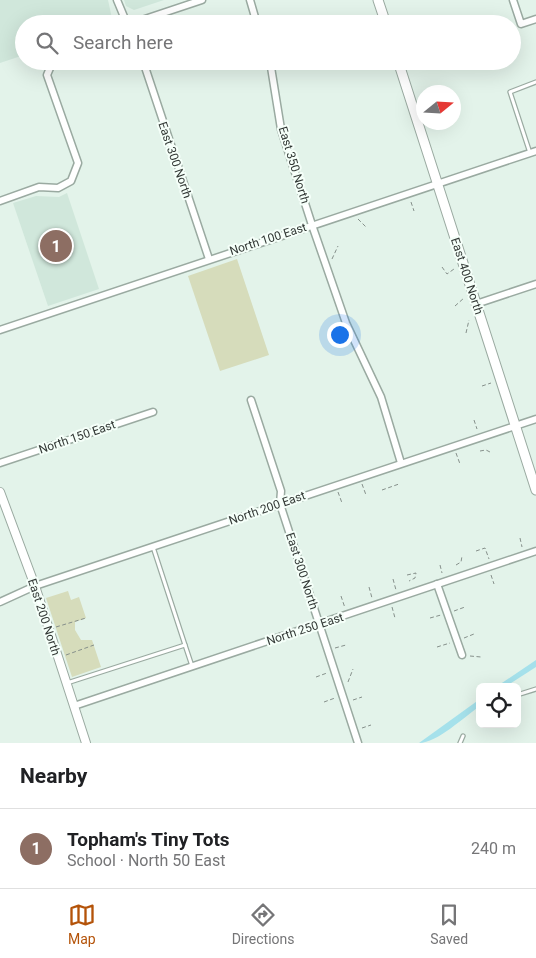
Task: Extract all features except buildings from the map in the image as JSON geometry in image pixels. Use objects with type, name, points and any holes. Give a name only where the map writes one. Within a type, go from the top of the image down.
[{"type":"main road","points":[[378,0],[383,15]]},
{"type":"main road","name":"East 400 North","points":[[401,70],[536,490]]},
{"type":"street","points":[[117,0],[124,15]]},
{"type":"street","points":[[156,15],[202,0]]},
{"type":"street","points":[[250,0],[254,15]]},
{"type":"street","points":[[513,0],[518,15]]},
{"type":"street","points":[[521,24],[536,19]]},
{"type":"street","points":[[0,201],[40,187],[58,188],[71,181],[78,163],[47,75],[49,70]]},
{"type":"street","name":"East 300 North","points":[[146,70],[209,259]]},
{"type":"street","name":"East 350 North","points":[[271,70],[281,129],[312,225],[346,323],[381,397],[402,463]]},
{"type":"street","name":"North 100 East","points":[[0,330],[533,152]]},
{"type":"street","points":[[476,304],[536,284]]},
{"type":"street","name":"East 300 North","points":[[251,400],[282,491],[280,504],[358,743]]},
{"type":"street","name":"North 150 East","points":[[0,463],[153,412]]},
{"type":"street","name":"North 200 East","points":[[0,602],[35,586],[536,419]]},
{"type":"street","name":"East 200 North","points":[[0,494],[35,586],[86,743]]},
{"type":"street","name":"North 250 East","points":[[74,706],[536,551]]},
{"type":"street","points":[[438,584],[462,655]]},
{"type":"lane","points":[[533,152],[510,92],[536,82]]},
{"type":"lane","points":[[152,547],[192,666]]},
{"type":"lane","points":[[66,684],[185,645]]},
{"type":"lane","points":[[521,694],[536,689]]},
{"type":"lane","points":[[460,743],[462,736]]},
{"type":"path","points":[[411,201],[414,211]]},
{"type":"path","points":[[357,219],[366,227]]},
{"type":"path","points":[[332,259],[338,246]]},
{"type":"path","points":[[442,267],[447,274],[454,269]]},
{"type":"path","points":[[455,306],[464,298]]},
{"type":"path","points":[[466,333],[469,320]]},
{"type":"path","points":[[482,386],[491,382]]},
{"type":"path","points":[[474,420],[477,429]]},
{"type":"path","points":[[454,446],[460,464]]},
{"type":"path","points":[[480,451],[492,453]]},
{"type":"path","points":[[359,477],[366,495]]},
{"type":"path","points":[[382,490],[399,484]]},
{"type":"path","points":[[336,485],[342,503]]},
{"type":"path","points":[[520,538],[525,555]]},
{"type":"path","points":[[476,551],[486,548],[494,584]]},
{"type":"path","points":[[456,565],[460,562],[462,556]]},
{"type":"path","points":[[440,565],[445,581]]},
{"type":"path","points":[[407,575],[414,572],[416,574],[414,580],[409,581]]},
{"type":"path","points":[[393,579],[398,597]]},
{"type":"path","points":[[369,587],[374,605]]},
{"type":"path","points":[[341,596],[347,614]]},
{"type":"path","points":[[389,600],[395,618]]},
{"type":"path","points":[[430,618],[465,607]]},
{"type":"path","points":[[56,627],[86,618]]},
{"type":"path","points":[[437,647],[474,634]]},
{"type":"path","points":[[65,655],[94,645]]},
{"type":"path","points":[[328,650],[346,645]]},
{"type":"path","points":[[462,655],[482,657]]},
{"type":"path","points":[[348,682],[353,669]]},
{"type":"path","points":[[316,677],[334,670]]},
{"type":"path","points":[[324,702],[362,697]]},
{"type":"path","points":[[354,731],[371,725]]},
{"type":"shaded area","points":[[0,0],[108,0],[111,15],[15,15],[15,58],[0,63]]},
{"type":"shaded area","points":[[124,0],[164,0],[134,10],[126,6]]},
{"type":"shaded area","points":[[67,193],[99,289],[48,306],[13,203],[36,196],[59,197]]},
{"type":"green space","points":[[237,259],[269,355],[220,371],[188,276]]},
{"type":"green space","points":[[68,591],[71,600],[79,597],[86,618],[75,622],[75,630],[81,640],[92,640],[101,667],[72,677],[46,598]]},
{"type":"water","points":[[536,660],[536,667],[511,683],[502,683]]},
{"type":"water","points":[[476,702],[476,709],[450,729],[434,739],[419,743]]},
{"type":"place","name":"Topham's Tiny Tots","points":[[56,246]]}]
